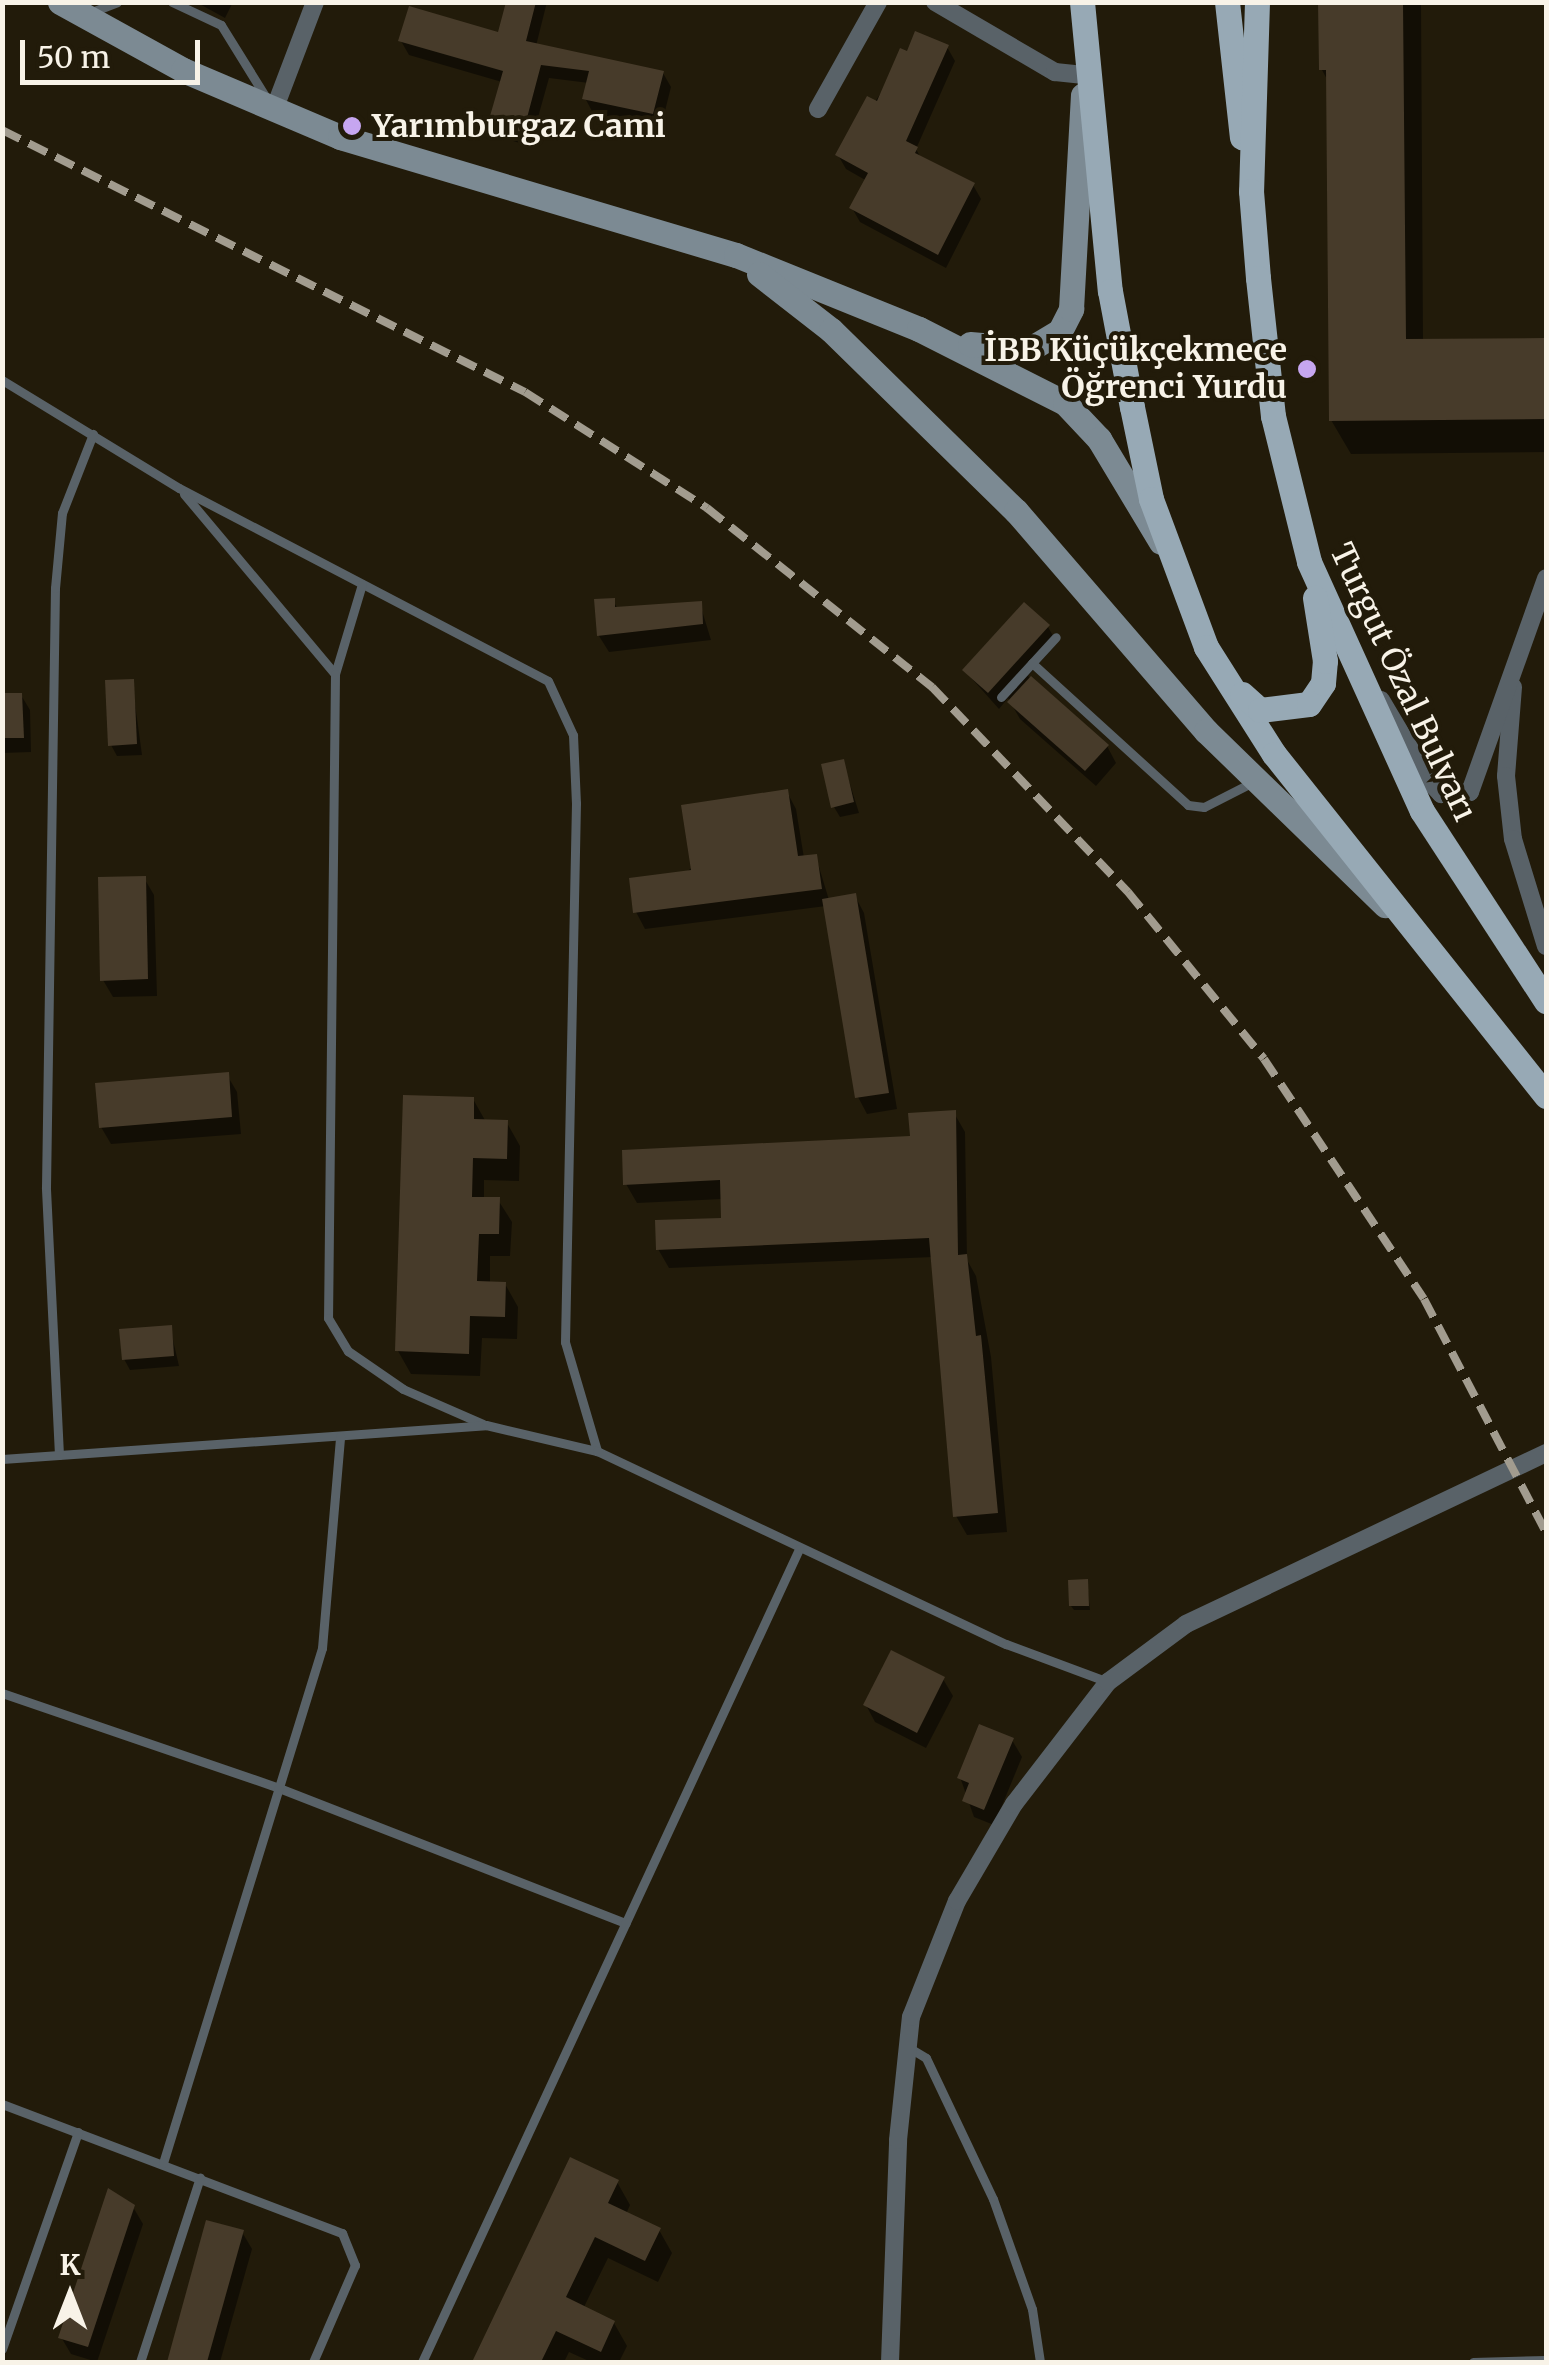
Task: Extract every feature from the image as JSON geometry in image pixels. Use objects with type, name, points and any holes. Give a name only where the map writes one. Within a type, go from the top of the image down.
[{"type":"main road","points":[[1082,2],[1084,75],[1110,291],[1151,500],[1206,647],[1274,754],[1546,1096]]},
{"type":"main road","points":[[1084,75],[1100,2]]},
{"type":"main road","points":[[1227,2],[1230,66],[1251,191]]},
{"type":"main road","name":"Turgut Özal Bulvarı","points":[[1257,2],[1251,191],[1272,416],[1308,562],[1455,868],[1546,1001]]},
{"type":"main road","points":[[1206,647],[1260,710],[1309,704],[1323,683],[1325,661],[1308,562]]},
{"type":"street","points":[[274,110],[315,2]]},
{"type":"street","points":[[818,109],[878,2]]},
{"type":"street","points":[[920,330],[1006,352],[1030,349],[1060,331],[1074,280],[1084,75],[1056,72],[938,3]]},
{"type":"street","points":[[71,9],[274,110],[400,158],[736,255],[920,330],[1065,403],[1098,439],[1176,567]]},
{"type":"street","points":[[736,255],[831,330],[1016,512],[1254,781],[1411,927]]},
{"type":"street","points":[[1358,673],[1404,732],[1429,782],[1442,794],[1458,796],[1478,782],[1516,658],[1546,578]]},
{"type":"street","points":[[1516,658],[1506,776],[1513,839],[1546,946]]},
{"type":"street","points":[[890,2362],[911,2017],[957,1901],[1014,1804],[1108,1682],[1186,1624],[1546,1452]]},
{"type":"lane","points":[[71,9],[116,2]]},
{"type":"lane","points":[[172,2],[221,26],[274,110]]},
{"type":"lane","points":[[2,380],[180,488],[548,681],[573,735],[565,1342],[598,1452]]},
{"type":"lane","points":[[59,1456],[46,1187],[56,588],[62,514],[94,434]]},
{"type":"lane","points":[[180,488],[335,674]]},
{"type":"lane","points":[[362,584],[335,674],[328,1318],[362,1361],[404,1389],[486,1425],[598,1452],[799,1550],[1006,1644],[1108,1682]]},
{"type":"lane","points":[[1000,698],[1056,637]]},
{"type":"lane","points":[[1032,663],[1188,806],[1204,807],[1254,781]]},
{"type":"lane","points":[[2,1459],[486,1425]]},
{"type":"lane","points":[[163,2163],[322,1648],[340,1437]]},
{"type":"lane","points":[[422,2362],[799,1550]]},
{"type":"lane","points":[[2,1693],[279,1788],[626,1923]]},
{"type":"lane","points":[[908,2047],[926,2058],[993,2199],[1032,2308],[1040,2362]]},
{"type":"lane","points":[[2,2104],[342,2233],[355,2265],[313,2362]]},
{"type":"lane","points":[[2,2349],[78,2132]]},
{"type":"lane","points":[[140,2362],[200,2177]]},
{"type":"lane","points":[[1473,2362],[1546,2360]]},
{"type":"building","points":[[506,2],[536,2],[526,41],[664,71],[653,114],[582,99],[589,71],[541,65],[523,133],[488,123],[503,71],[398,41],[409,6],[498,32]]},
{"type":"building","points":[[1318,2],[1403,2],[1406,339],[1546,338],[1546,419],[1329,421],[1326,70],[1319,70]]},
{"type":"building","points":[[915,31],[949,45],[906,141],[918,147],[915,153],[975,183],[938,255],[849,208],[868,173],[835,155],[867,96],[877,101],[900,48],[907,51]]},
{"type":"building","points":[[615,598],[615,607],[702,601],[703,624],[597,636],[594,599]]},
{"type":"building","points":[[1024,602],[1050,625],[988,693],[962,670]]},
{"type":"building","points":[[1031,676],[1109,745],[1085,771],[1007,702]]},
{"type":"building","points":[[134,679],[137,744],[108,746],[105,680]]},
{"type":"building","points":[[2,693],[22,693],[24,738],[2,738]]},
{"type":"building","points":[[844,759],[854,802],[831,808],[821,764]]},
{"type":"building","points":[[788,789],[798,856],[817,854],[822,889],[633,913],[629,878],[691,870],[681,805]]},
{"type":"building","points":[[146,876],[148,979],[100,981],[98,877]]},
{"type":"building","points":[[856,893],[889,1093],[855,1098],[822,899]]},
{"type":"building","points":[[229,1072],[232,1117],[99,1128],[95,1083]]},
{"type":"building","points":[[403,1095],[474,1097],[474,1119],[508,1120],[507,1159],[473,1158],[472,1197],[500,1197],[499,1234],[479,1234],[477,1281],[506,1282],[505,1317],[470,1316],[469,1354],[395,1351]]},
{"type":"building","points":[[956,1110],[958,1255],[967,1254],[976,1336],[981,1335],[998,1513],[953,1517],[929,1238],[656,1250],[655,1220],[721,1218],[720,1180],[623,1185],[622,1150],[910,1136],[908,1113]]},
{"type":"building","points":[[172,1325],[174,1356],[122,1360],[119,1329]]},
{"type":"building","points":[[1088,1579],[1089,1606],[1069,1606],[1068,1580]]},
{"type":"building","points":[[891,1650],[945,1677],[917,1733],[863,1705]]},
{"type":"building","points":[[979,1724],[1014,1738],[984,1810],[962,1801],[969,1783],[957,1778]]},
{"type":"building","points":[[570,2157],[619,2180],[608,2203],[661,2228],[645,2261],[595,2237],[566,2297],[615,2321],[601,2352],[556,2331],[541,2362],[472,2362]]},
{"type":"building","points":[[108,2188],[135,2205],[88,2347],[58,2338]]},
{"type":"building","points":[[206,2220],[244,2230],[207,2362],[167,2362]]},
{"type":"railway","points":[[2,130],[525,392],[707,508],[932,687],[1128,892],[1264,1059],[1424,1299],[1546,1532]]},
{"type":"place","name":"Yarımburgaz Cami","points":[[352,126]]},
{"type":"place","name":"İBB Küçükçekmece Öğrenci Yurdu","points":[[1307,369]]}]
